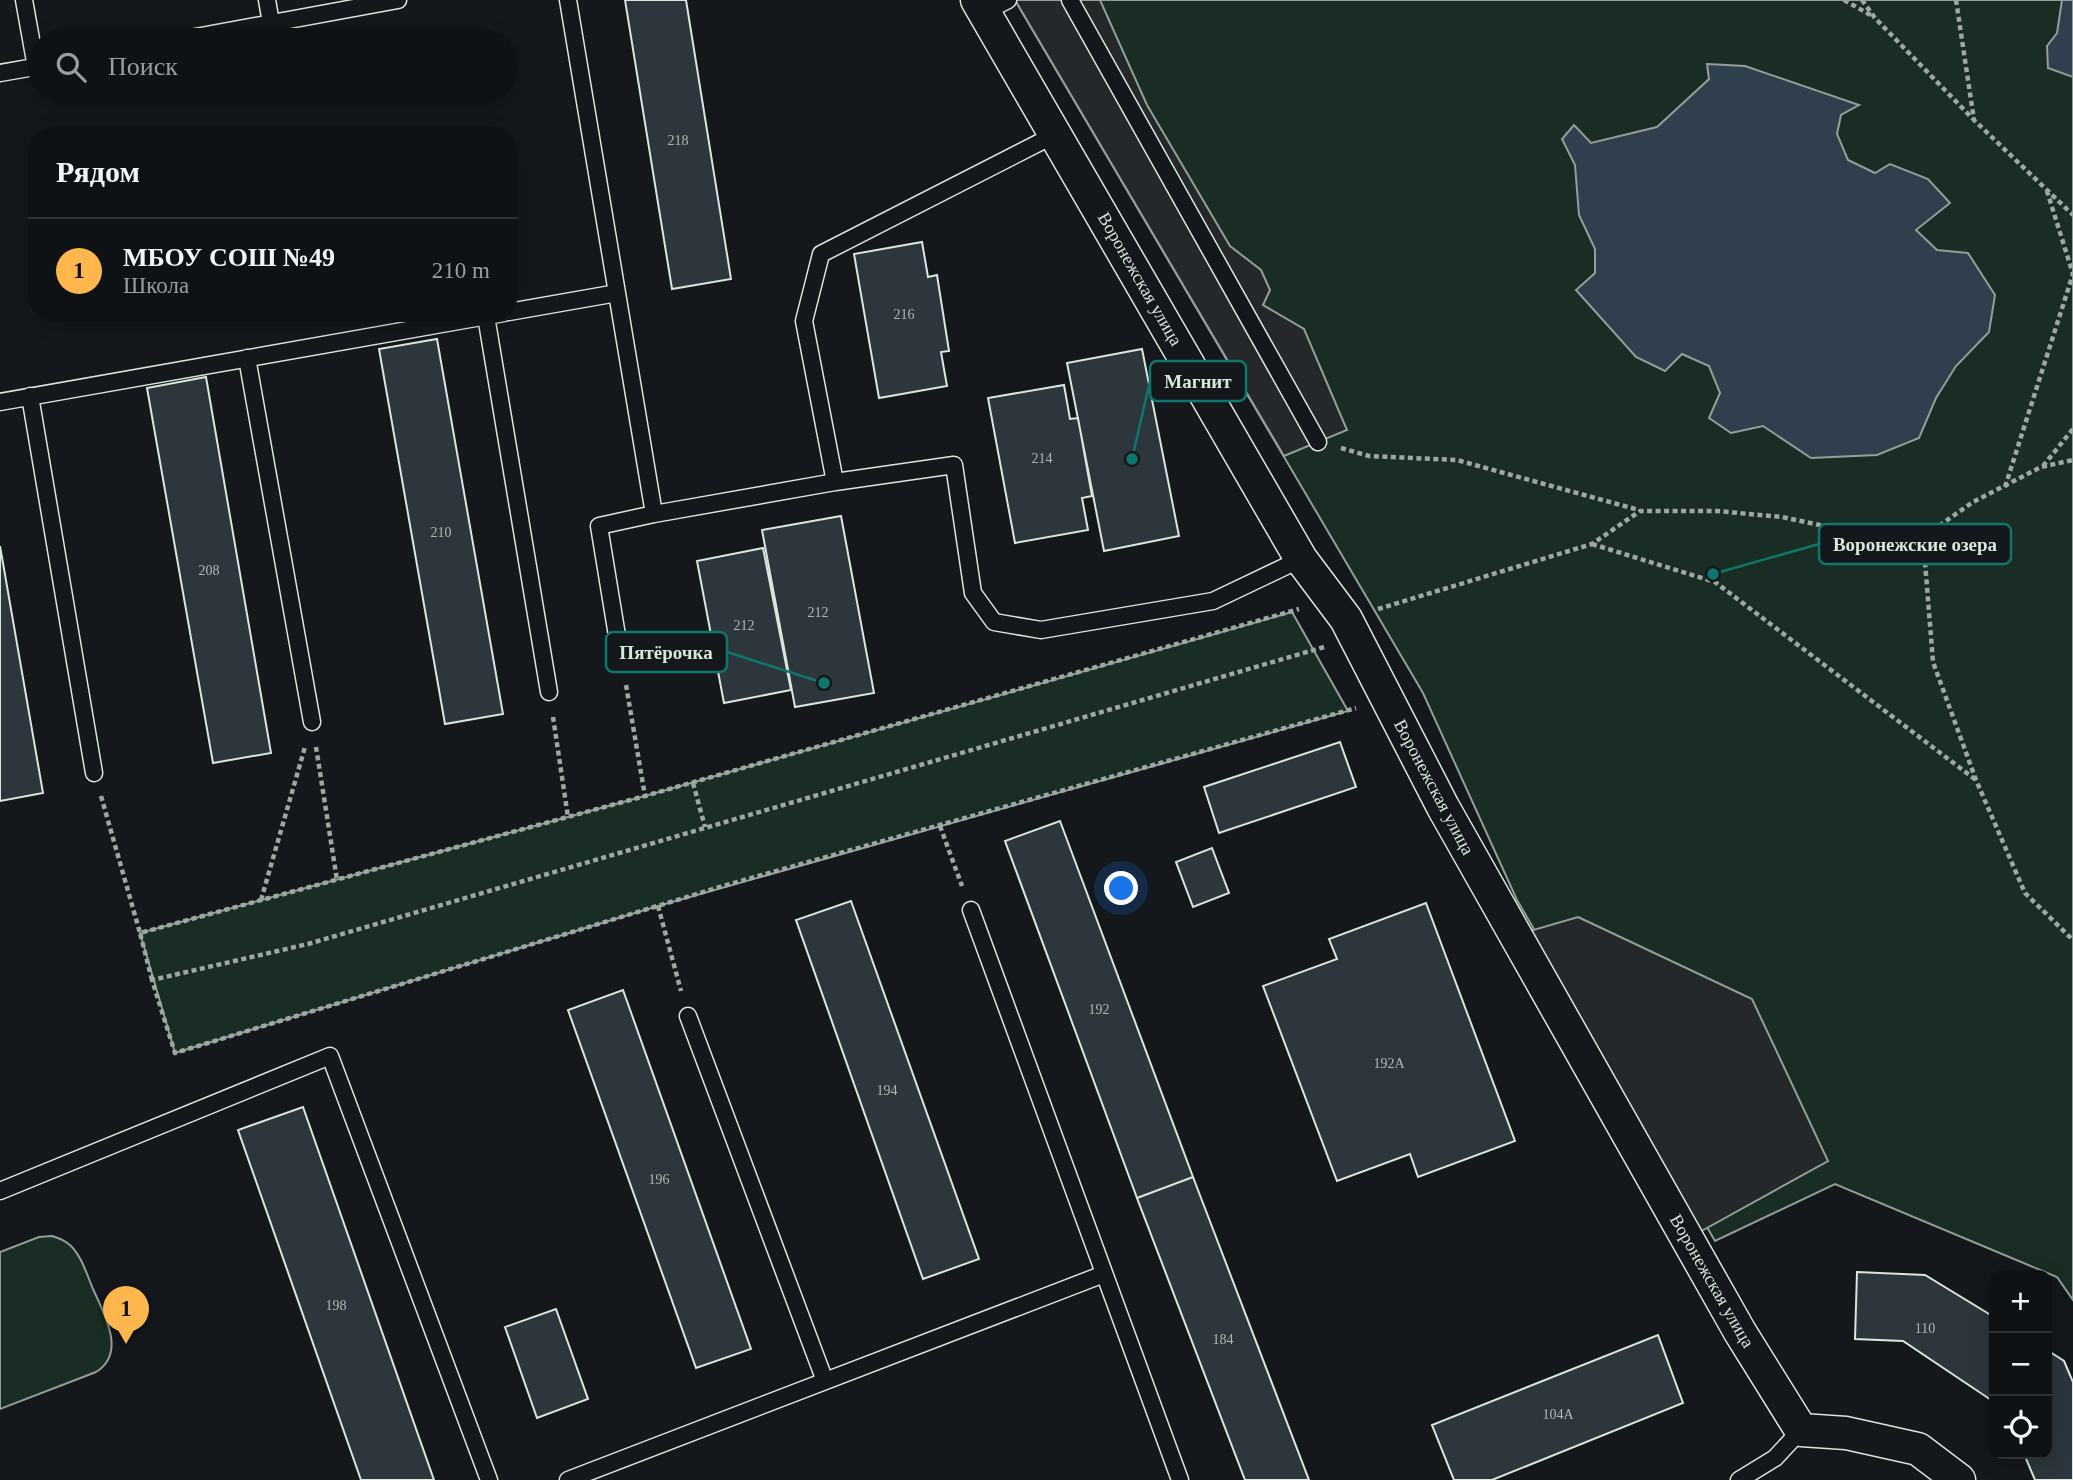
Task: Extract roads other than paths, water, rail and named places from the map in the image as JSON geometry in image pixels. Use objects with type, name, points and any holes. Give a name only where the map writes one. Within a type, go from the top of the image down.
[{"type":"street","name":"Воронежская улица","points":[[990,4],[1056,134],[1301,559],[1343,618],[1450,819],[1727,1309],[1801,1430]]},
{"type":"street","points":[[1801,1430],[1846,1433],[1918,1449],[1959,1480]]},
{"type":"lane","points":[[24,0],[30,28]]},
{"type":"lane","points":[[267,0],[271,23]]},
{"type":"lane","points":[[244,28],[398,0]]},
{"type":"lane","points":[[568,0],[654,514]]},
{"type":"lane","points":[[1070,0],[1318,442]]},
{"type":"lane","points":[[0,73],[28,68]]},
{"type":"lane","points":[[835,482],[804,321],[821,254],[1056,134]]},
{"type":"lane","points":[[518,310],[617,293]]},
{"type":"lane","points":[[0,402],[452,322]]},
{"type":"lane","points":[[487,322],[549,692]]},
{"type":"lane","points":[[247,358],[312,722]]},
{"type":"lane","points":[[30,396],[94,773]]},
{"type":"lane","points":[[621,660],[599,526],[835,482],[954,465],[973,593],[994,622],[1041,630],[1213,601],[1301,559]]},
{"type":"lane","points":[[971,910],[1180,1480]]},
{"type":"lane","points":[[688,1016],[825,1381]]},
{"type":"lane","points":[[0,1191],[330,1056],[489,1480]]},
{"type":"lane","points":[[568,1480],[1104,1275]]},
{"type":"lane","points":[[1739,1480],[1775,1458],[1801,1430]]},
{"type":"water","points":[[2062,0],[2073,0],[2073,77],[2048,68],[2047,46],[2057,33]]},
{"type":"water","points":[[1707,64],[1745,66],[1859,105],[1841,115],[1837,134],[1848,160],[1875,173],[1890,164],[1928,179],[1950,203],[1916,230],[1937,250],[1968,253],[1995,295],[1989,332],[1956,366],[1936,398],[1919,438],[1877,455],[1811,458],[1763,426],[1731,433],[1709,418],[1720,393],[1709,366],[1682,354],[1665,371],[1636,357],[1576,290],[1595,273],[1595,249],[1579,215],[1575,165],[1562,139],[1574,125],[1591,143],[1657,127],[1709,79]]},
{"type":"place","name":"Магнит","points":[[1132,459]]},
{"type":"place","name":"Воронежские озера","points":[[1713,574]]},
{"type":"place","name":"Пятёрочка","points":[[824,683]]},
{"type":"place","name":"МБОУ СОШ №49","points":[[126,1344]]}]
